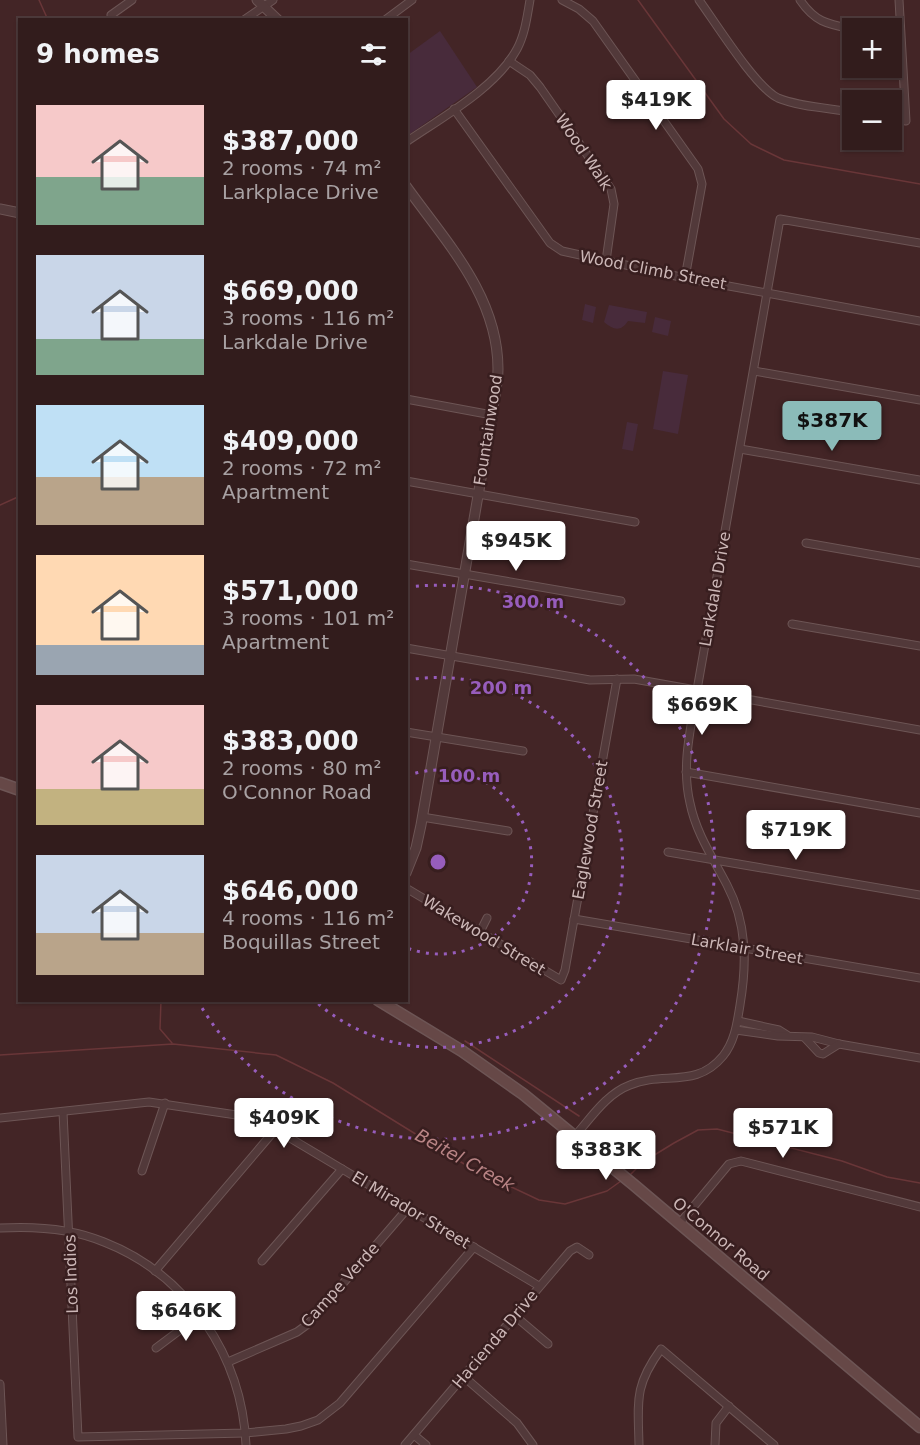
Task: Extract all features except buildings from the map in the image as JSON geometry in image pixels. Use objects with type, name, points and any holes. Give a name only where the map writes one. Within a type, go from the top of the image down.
[{"type":"main road","points":[[0,783],[18,789]]},
{"type":"main road","name":"O'Connor Road","points":[[381,1002],[479,1062],[523,1094],[920,1427]]},
{"type":"street","points":[[112,17],[132,0]]},
{"type":"street","points":[[246,18],[261,3],[273,0]]},
{"type":"street","points":[[388,18],[412,0]]},
{"type":"street","points":[[408,141],[488,84],[510,61],[522,37],[530,0]]},
{"type":"street","points":[[562,0],[579,9],[593,21],[698,170],[702,184],[685,278]]},
{"type":"street","points":[[699,0],[766,90],[787,100],[842,110]]},
{"type":"street","points":[[800,0],[819,20],[842,26]]},
{"type":"street","points":[[899,0],[900,18]]},
{"type":"street","points":[[261,3],[276,18]]},
{"type":"street","points":[[902,54],[906,121],[902,120]]},
{"type":"street","name":"Wood Walk","points":[[510,61],[530,75],[540,87],[611,189],[614,204],[606,261]]},
{"type":"street","name":"Wood Climb Street","points":[[454,109],[550,243],[562,251],[685,278],[920,321]]},
{"type":"street","name":"Fountainwood","points":[[408,189],[477,286],[493,326],[497,351],[497,383],[492,415],[422,817],[416,848],[408,868]]},
{"type":"street","points":[[0,209],[18,213]]},
{"type":"street","name":"Larkdale Drive","points":[[574,1137],[604,1102],[629,1085],[655,1079],[676,1079],[696,1075],[708,1069],[727,1050],[738,1022],[745,980],[745,948],[741,919],[735,902],[699,834],[688,795],[686,772],[697,690],[780,219],[920,243]]},
{"type":"street","points":[[754,371],[920,400]]},
{"type":"street","points":[[408,399],[492,415]]},
{"type":"street","points":[[740,449],[920,480]]},
{"type":"street","points":[[408,482],[635,522]]},
{"type":"street","points":[[806,543],[920,563]]},
{"type":"street","points":[[408,564],[621,602]]},
{"type":"street","points":[[792,624],[920,646]]},
{"type":"street","points":[[408,648],[591,680],[634,679],[920,729]]},
{"type":"street","name":"Eaglewood Street","points":[[561,980],[565,970],[617,679]]},
{"type":"street","points":[[408,732],[523,751]]},
{"type":"street","points":[[686,772],[920,813]]},
{"type":"street","points":[[422,817],[508,831]]},
{"type":"street","points":[[668,852],[920,895]]},
{"type":"street","name":"Wakewood Street","points":[[408,889],[561,980]]},
{"type":"street","points":[[480,932],[487,918]]},
{"type":"street","name":"Larklair Street","points":[[574,919],[920,978]]},
{"type":"street","points":[[738,1022],[779,1030],[787,1035]]},
{"type":"street","points":[[736,1030],[778,1036],[812,1037],[920,1058]]},
{"type":"street","points":[[805,1038],[819,1053],[823,1054],[839,1044]]},
{"type":"street","name":"El Mirador Street","points":[[0,1118],[140,1102],[165,1103],[250,1117],[540,1286]]},
{"type":"street","points":[[142,1171],[165,1103]]},
{"type":"street","name":"Los Indios","points":[[63,1112],[78,1437],[245,1433]]},
{"type":"street","points":[[155,1271],[275,1130]]},
{"type":"street","points":[[679,1224],[734,1161],[920,1207]]},
{"type":"street","points":[[262,1261],[342,1169]]},
{"type":"street","name":"Campe Verde","points":[[228,1362],[297,1332],[308,1324],[408,1208]]},
{"type":"street","points":[[0,1228],[28,1226],[69,1232],[110,1244],[143,1262],[179,1291],[200,1316],[228,1362],[239,1397],[246,1445]]},
{"type":"street","points":[[245,1433],[301,1426],[326,1415],[340,1403],[474,1247]]},
{"type":"street","name":"Hacienda Drive","points":[[405,1445],[573,1248],[580,1248],[589,1256]]},
{"type":"street","points":[[156,1348],[200,1316]]},
{"type":"street","points":[[514,1316],[548,1344]]},
{"type":"street","points":[[639,1445],[640,1384],[661,1349],[774,1445]]},
{"type":"street","points":[[463,1376],[517,1423],[533,1445]]},
{"type":"street","points":[[0,1384],[3,1445]]},
{"type":"street","points":[[715,1445],[716,1423],[729,1406]]},
{"type":"street","points":[[414,1435],[426,1445]]},
{"type":"shaded area","points":[[440,31],[477,87],[408,135],[408,54]]},
{"type":"shaded area","points":[[585,304],[596,307],[593,323],[582,320]]},
{"type":"shaded area","points":[[609,305],[647,312],[645,323],[628,321],[623,327],[617,329],[611,327],[604,322]]},
{"type":"shaded area","points":[[655,317],[671,321],[668,336],[652,332]]},
{"type":"shaded area","points":[[663,371],[688,375],[678,434],[653,429]]},
{"type":"shaded area","points":[[627,422],[638,424],[633,451],[622,449]]},
{"type":"waterway","points":[[39,0],[47,18]]},
{"type":"waterway","points":[[638,0],[724,119],[751,144],[784,160],[920,184]]},
{"type":"waterway","points":[[0,505],[18,497]]},
{"type":"waterway","points":[[161,1002],[160,1029],[172,1043]]},
{"type":"waterway","points":[[465,1041],[579,1116]]},
{"type":"waterway","name":"Beitel Creek","points":[[0,1055],[173,1044],[276,1055],[333,1083],[469,1167],[539,1200],[565,1204],[607,1191],[621,1181]]},
{"type":"waterway","name":"Beitel Creek","points":[[630,1175],[643,1162],[698,1130],[717,1129],[842,1161],[887,1177],[920,1183]]},
{"type":"waterway","points":[[596,1131],[639,1167]]}]
